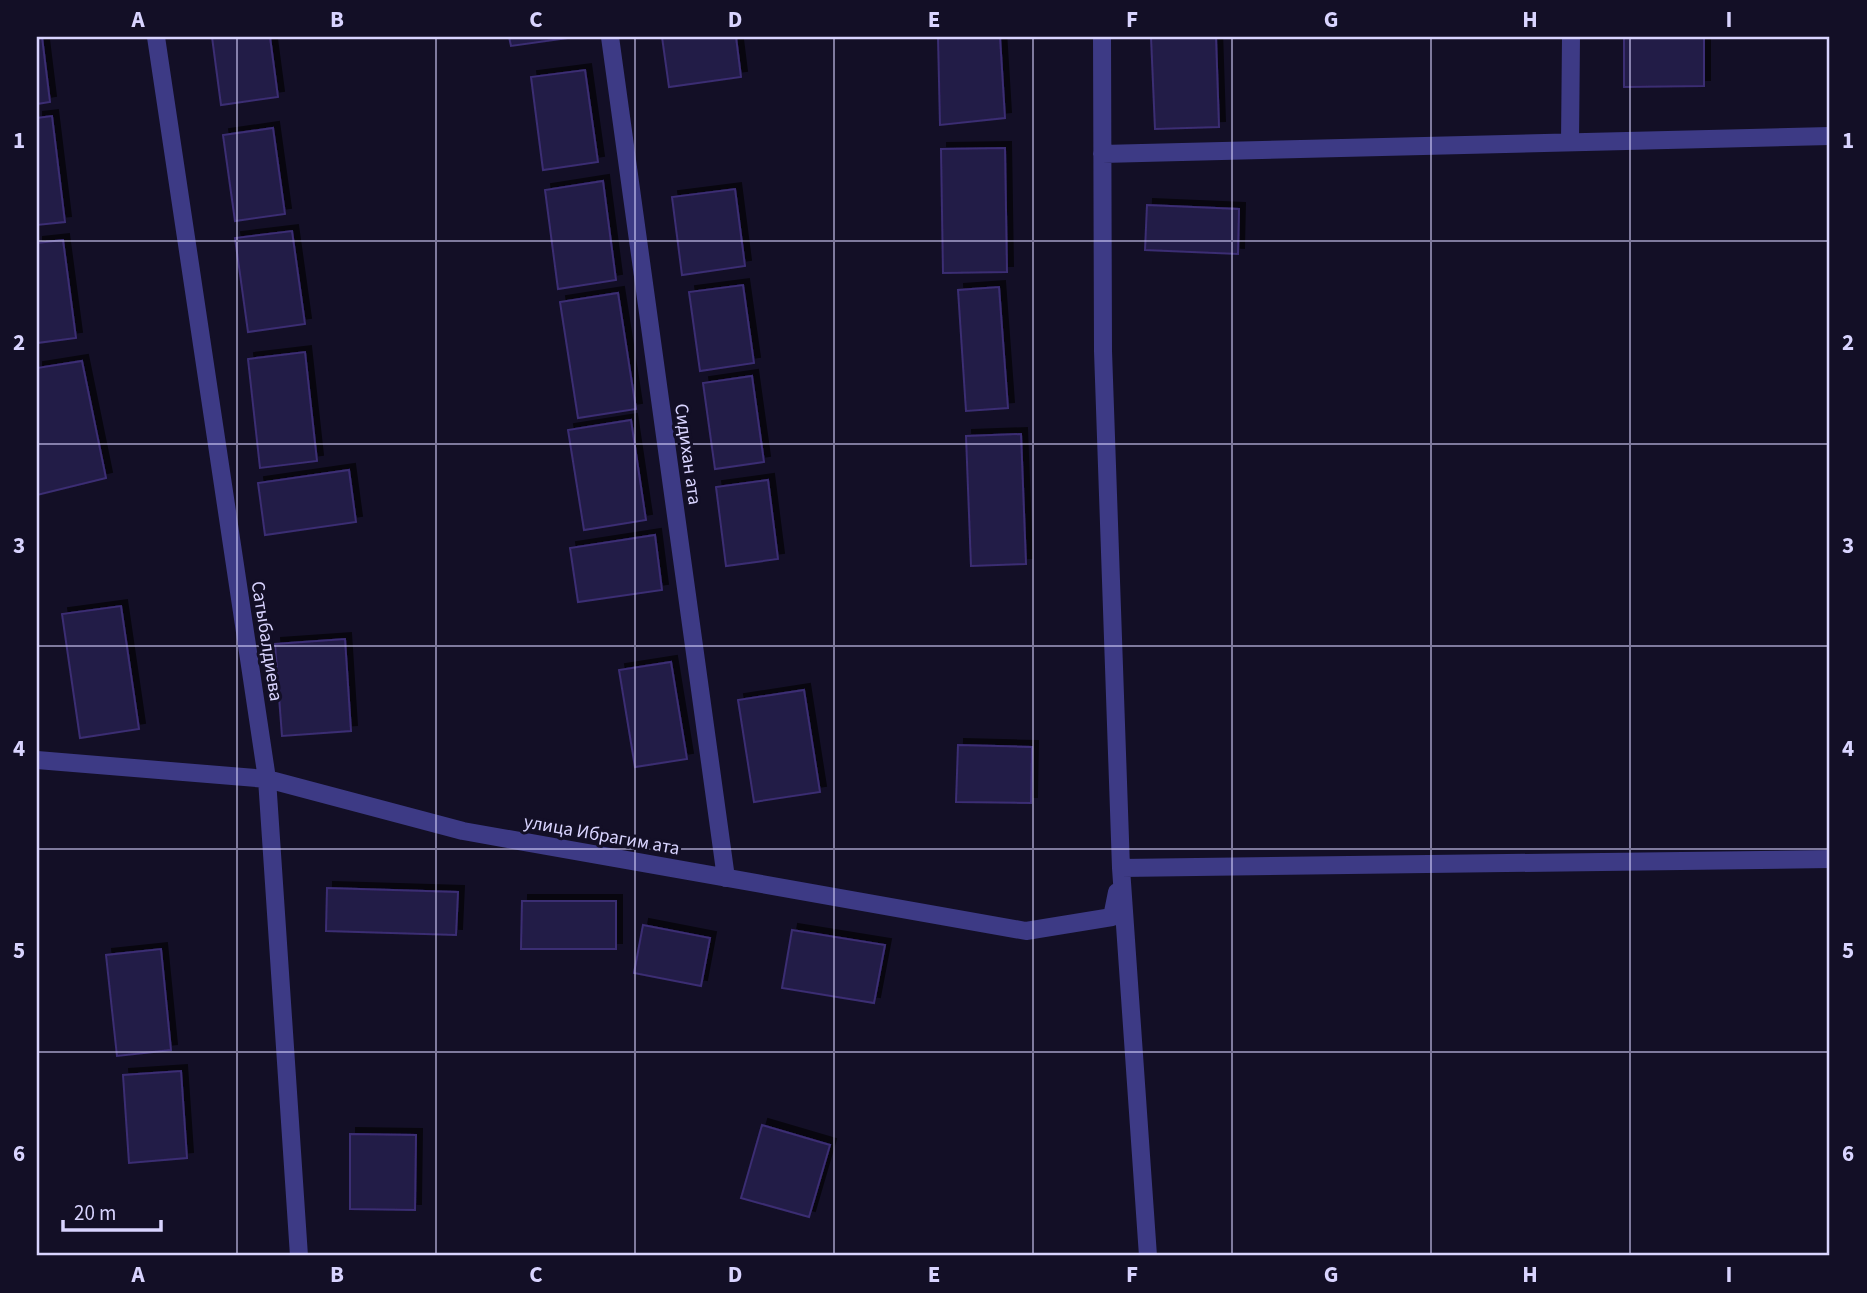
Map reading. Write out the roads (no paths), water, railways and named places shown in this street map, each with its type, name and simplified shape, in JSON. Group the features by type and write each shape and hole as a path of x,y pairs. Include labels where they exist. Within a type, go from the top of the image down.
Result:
{"street":[{"name":"Сатыбалдиева","path":"156,37 267,779 299,1256"},
{"name":"Сидихан ата","path":"610,37 726,878"},
{"path":"1102,37 1103,365 1121,868 1148,1256"},
{"path":"1570,142 1571,37"},
{"path":"1102,154 1830,136"},
{"name":"улица Ибрагим ата","path":"37,760 267,779 463,831 1026,931 1112,916 1121,868"},
{"path":"1121,868 1830,859"}]}
